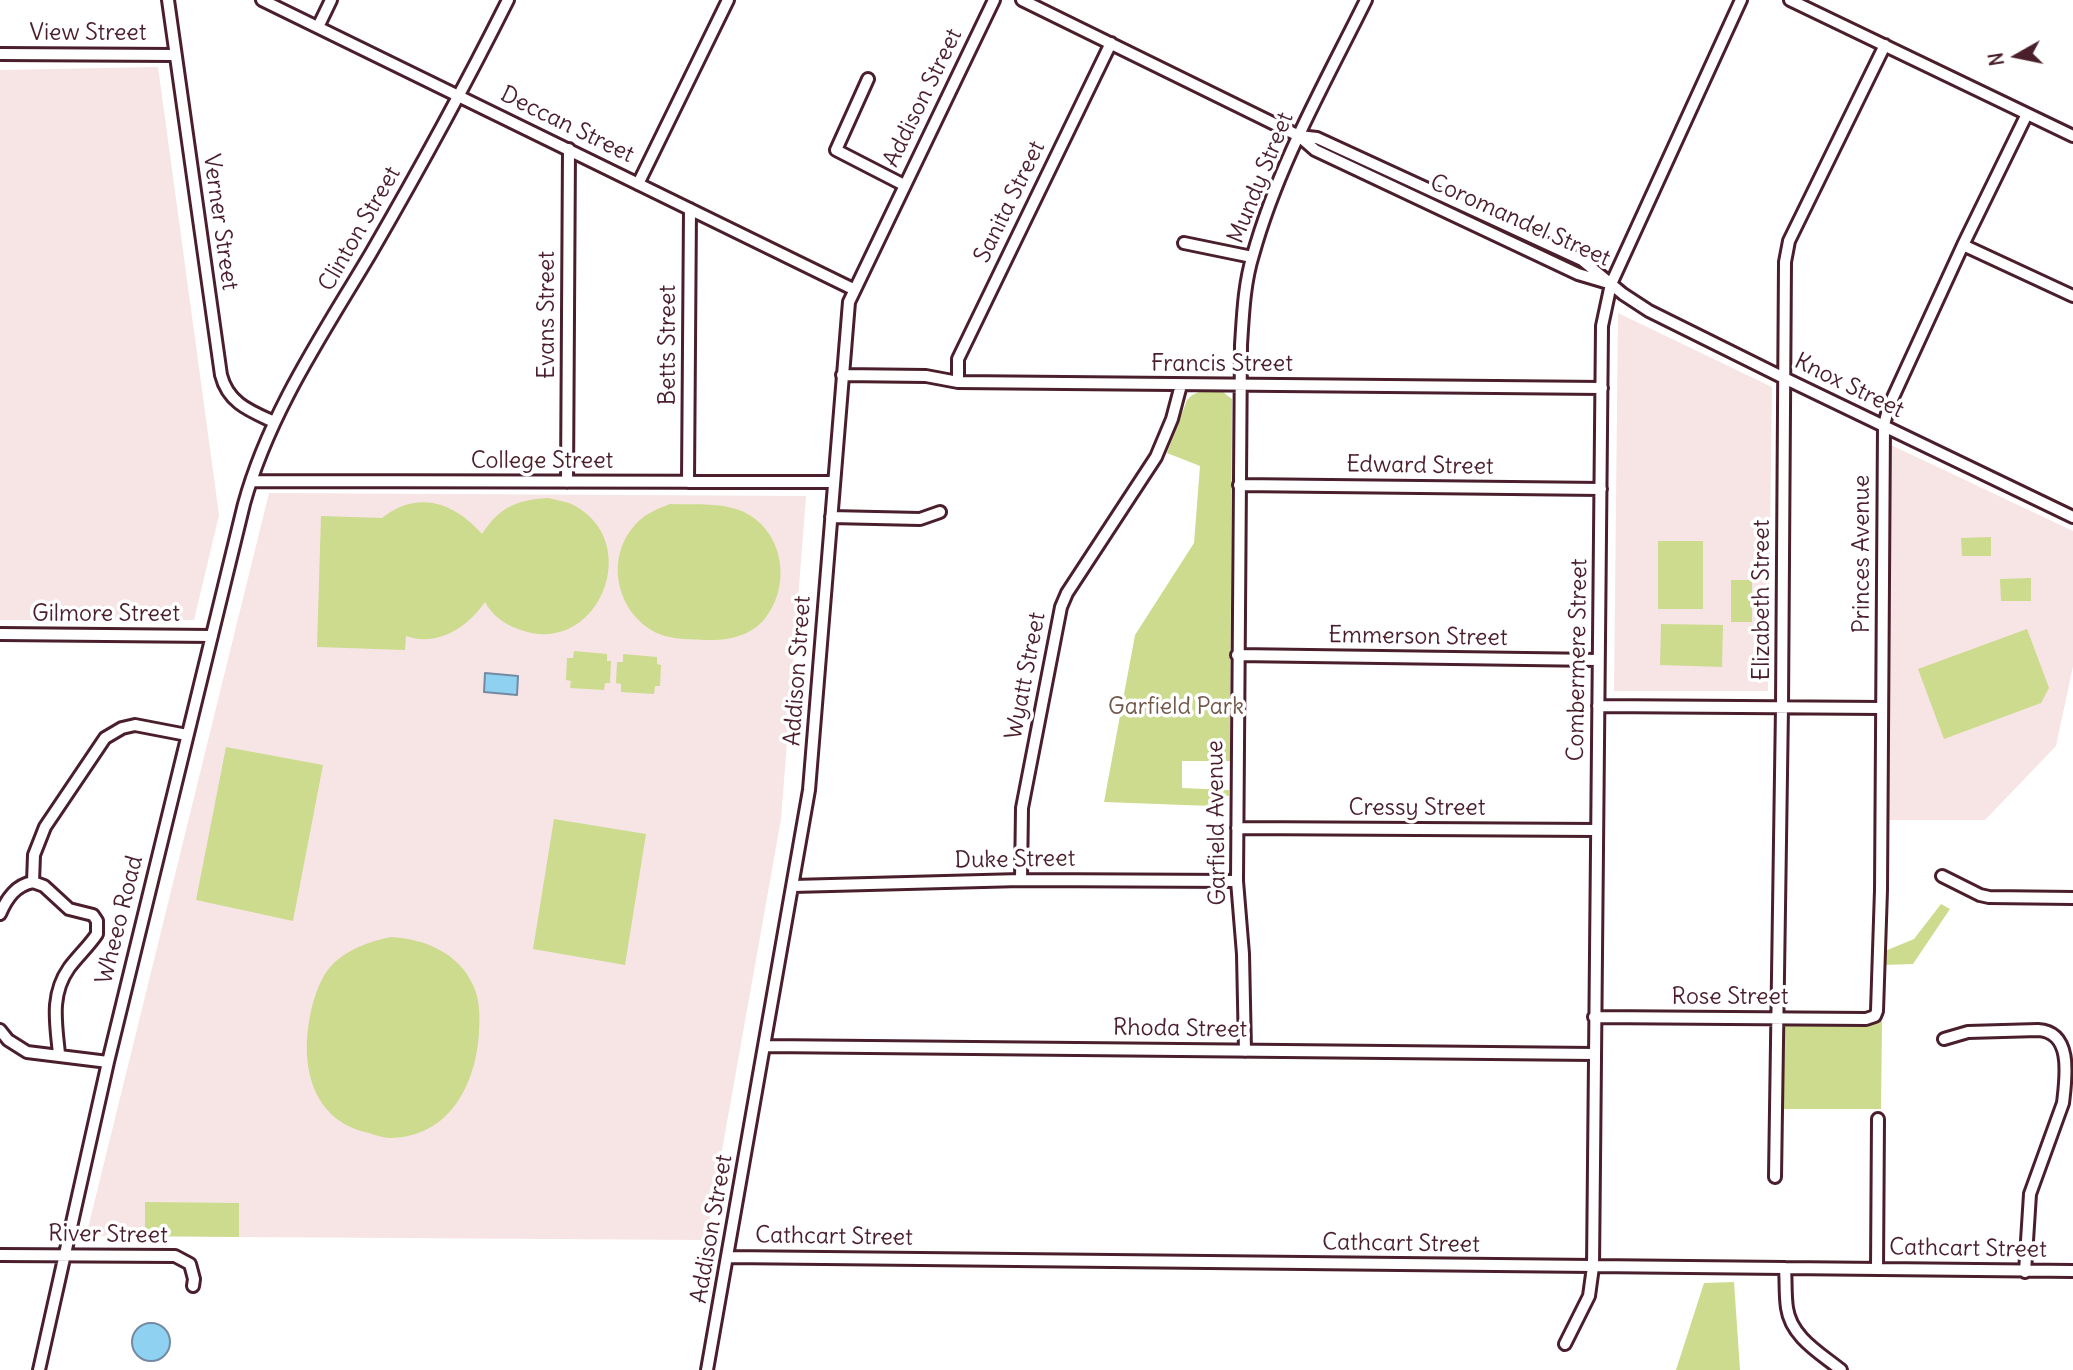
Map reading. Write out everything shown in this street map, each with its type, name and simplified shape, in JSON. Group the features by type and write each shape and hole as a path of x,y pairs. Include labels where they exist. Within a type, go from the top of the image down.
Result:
{"street":[{"name":"Verner Street","path":"168,0 220,375 227,392 238,404 274,422"},
{"name":"Deccan Street","path":"262,0 853,289"},
{"path":"318,27 331,0"},
{"name":"Clinton Street","path":"251,481 274,422 295,380 413,180 508,0"},
{"path":"638,184 728,0"},
{"name":"Addison Street","path":"707,1370 809,790 848,307 853,289 994,0"},
{"name":"Coromandel Street","path":"1022,0 1299,136 1315,150 1377,180 1578,274 1611,284"},
{"name":"Mundy Street","path":"1240,384 1244,304 1252,257 1270,201 1366,0"},
{"name":"Combermere Street","path":"1565,1344 1589,1296 1593,1267 1602,326 1611,284 1741,0"},
{"path":"1790,0 2073,136"},
{"name":"Sanita Street","path":"958,382 957,359 1111,43"},
{"name":"Elizabeth Street","path":"1775,1177 1785,262 1789,241 1885,45"},
{"name":"View Street","path":"0,54 175,55"},
{"path":"868,79 836,150 904,185"},
{"name":"Princes Avenue","path":"1867,1019 1875,1016 1877,1011 1884,425 1889,406 1963,245 2027,114"},
{"name":"Coromandel Street","path":"1299,136 1317,138 1582,260 1611,284"},
{"name":"Evans Street","path":"567,482 569,149"},
{"path":"1377,180 1382,168"},
{"path":"1444,211 1449,198"},
{"name":"Betts Street","path":"688,482 690,209"},
{"path":"1512,243 1518,230"},
{"path":"1184,243 1252,257"},
{"path":"1963,245 2073,296"},
{"name":"Knox Street","path":"1611,284 1649,311 1784,379 2073,517"},
{"name":"Francis Street","path":"842,375 926,376 958,382 1602,388"},
{"name":"Garfield Avenue","path":"1240,384 1237,881 1245,1051"},
{"name":"Wyatt Street","path":"1020,880 1022,808 1060,607 1156,457 1175,411 1181,385"},
{"name":"College Street","path":"251,481 834,482"},
{"name":"Wheeo Road","path":"39,1370 108,1062 251,481"},
{"name":"Edward Street","path":"1239,485 1601,489"},
{"path":"831,517 920,519 940,512"},
{"name":"Gilmore Street","path":"0,634 212,636"},
{"name":"Emmerson Street","path":"1237,655 1598,660"},
{"path":"1598,706 1882,708"},
{"path":"33,882 34,855 45,827 104,738 122,728 135,725 187,735"},
{"name":"Cressy Street","path":"1237,828 1597,830"},
{"path":"1942,876 1989,897 2073,898"},
{"name":"Duke Street","path":"793,886 1020,880 1237,881"},
{"path":"0,914 16,889 33,882 44,886 69,909 93,915 99,928 58,989 55,1011 59,1054"},
{"name":"Rose Street","path":"1594,1017 1867,1019"},
{"path":"0,1030 8,1040 27,1052 108,1062"},
{"path":"1944,1039 1968,1032 2049,1030 2063,1045 2063,1103 2030,1194 2025,1272"},
{"name":"Rhoda Street","path":"766,1046 1594,1055"},
{"path":"1877,1269 1878,1119"},
{"name":"River Street","path":"0,1255 175,1256 190,1264 193,1286"},
{"name":"Cathcart Street","path":"728,1257 2073,1272"},
{"path":"1785,1268 1790,1322 1829,1366 1841,1370"}],"shaded area":[{"path":"158,67 219,515 194,620 0,620 0,70"},
{"path":"1618,313 1772,387 1768,691 1614,691"},
{"path":"1891,445 2073,531 2073,666 2056,746 1985,820 1888,820"},
{"path":"269,493 806,496 781,819 706,1240 86,1236"}],"green space":[{"name":"Garfield Park","path":"1199,392 1223,392 1232,399 1230,761 1182,761 1182,788 1229,790 1229,796 1214,796 1211,806 1104,802 1135,635 1194,543 1200,466 1167,453 1187,400"},
{"path":"548,498 569,503 593,520 606,542 609,567 603,591 590,612 571,628 546,634 518,629 499,618 485,602 469,620 450,633 429,639 406,636 405,650 317,647 321,516 382,518 396,509 422,502 448,508 460,514 482,534 502,511 518,503"},
{"path":"670,504 731,507 754,518 774,542 781,572 779,588 766,617 754,629 722,640 676,638 661,635 648,628 628,607 618,580 620,552 625,538 642,518"},
{"path":"1991,537 1991,556 1962,556 1961,538"},
{"path":"1658,541 1703,541 1703,609 1658,609"},
{"path":"2031,578 2031,601 2001,601 2000,579"},
{"path":"1731,580 1752,580 1752,622 1731,622"},
{"path":"1661,624 1723,625 1722,667 1660,665"},
{"path":"2027,629 2049,688 2041,703 1944,739 1918,669"},
{"path":"574,651 607,654 607,661 611,661 610,683 605,683 604,690 570,688 571,681 566,680 567,658 573,658"},
{"path":"623,654 657,657 657,664 661,665 660,686 655,686 654,694 621,692 621,684 616,683 617,662 623,662"},
{"path":"226,747 323,765 293,921 196,900"},
{"path":"554,819 646,834 625,965 533,949"},
{"path":"1941,904 1950,909 1913,964 1883,965 1885,951 1914,939"},
{"path":"391,937 427,944 439,949 458,964 475,990 479,1032 472,1070 456,1104 444,1118 429,1128 411,1135 390,1138 350,1127 334,1117 323,1104 314,1089 309,1072 307,1035 318,987 333,964 356,948"},
{"path":"1880,1021 1881,1109 1781,1109 1782,1032 1785,1026 1791,1023 1871,1024"},
{"path":"145,1202 239,1203 239,1237 145,1236"},
{"path":"1734,1282 1740,1370 1676,1370 1704,1283"}],"water":[{"path":"485,673 518,676 517,695 484,692"},
{"path":"151,1323 164,1329 170,1342 164,1355 151,1361 138,1355 132,1342 138,1329"}]}
